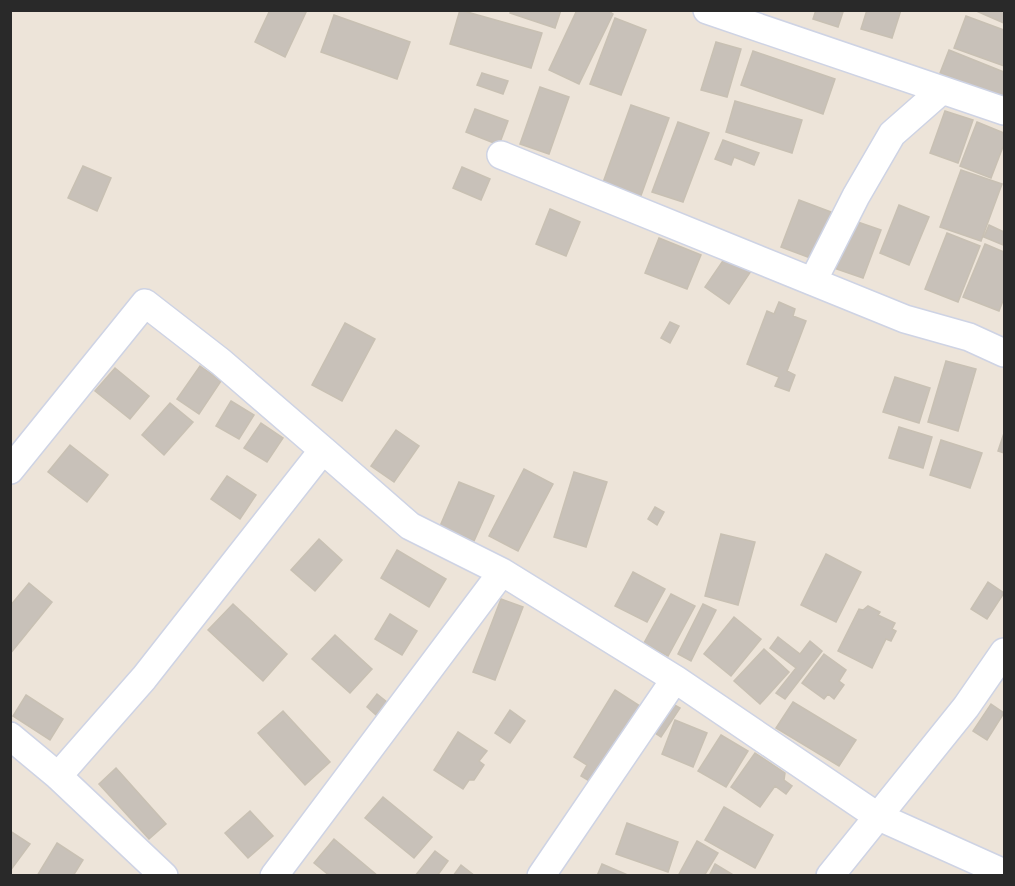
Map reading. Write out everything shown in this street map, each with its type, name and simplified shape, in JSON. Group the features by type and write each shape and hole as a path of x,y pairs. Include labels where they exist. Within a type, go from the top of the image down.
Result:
{"street":[{"path":"707,10 1005,111"},
{"path":"813,281 856,196 892,134 942,90"},
{"path":"501,155 906,319 969,337 1005,353"},
{"path":"10,470 145,303 221,363 410,526 502,572 675,678 877,816 1005,873"},
{"path":"58,776 144,678 323,450"},
{"path":"274,876 502,572"},
{"path":"830,876 966,707 1005,652"},
{"path":"542,876 675,678"},
{"path":"10,736 58,776 164,876"}],"building":[{"path":"270,10 307,10 285,57 255,42"},
{"path":"460,10 542,33 531,68 450,44"},
{"path":"511,10 561,10 555,28 510,13"},
{"path":"577,10 607,10 613,14 579,84 549,70"},
{"path":"816,10 843,12 838,27 813,19"},
{"path":"867,10 901,10 892,38 861,29"},
{"path":"974,10 1004,10 1004,23"},
{"path":"334,15 410,42 397,79 321,52"},
{"path":"966,16 1004,30 1004,66 954,48"},
{"path":"615,18 646,30 621,95 590,84"},
{"path":"716,42 741,49 727,97 701,90"},
{"path":"949,50 1004,72 1004,98 940,73"},
{"path":"753,51 835,79 823,114 741,85"},
{"path":"482,73 508,81 503,94 477,85"},
{"path":"540,87 569,97 549,154 520,144"},
{"path":"735,101 802,120 792,153 726,132"},
{"path":"631,105 669,118 639,201 601,188"},
{"path":"475,109 508,121 499,145 466,132"},
{"path":"945,111 973,120 958,163 930,153"},
{"path":"678,122 709,133 683,202 652,192"},
{"path":"977,122 1004,133 1004,144 991,178 960,166"},
{"path":"723,140 759,153 754,165 734,157 731,165 715,159"},
{"path":"83,166 111,178 97,211 68,198"},
{"path":"462,167 490,179 481,200 453,188"},
{"path":"961,170 1002,184 981,241 940,227"},
{"path":"799,200 831,212 813,259 781,247"},
{"path":"899,205 929,217 909,265 880,253"},
{"path":"550,209 580,222 566,256 536,244"},
{"path":"849,219 881,230 863,278 831,267"},
{"path":"989,225 1004,232 1003,245 984,237"},
{"path":"947,233 980,246 958,302 925,289"},
{"path":"659,238 701,255 687,289 645,273"},
{"path":"985,244 1004,252 1004,298 999,311 963,297"},
{"path":"729,252 753,268 729,304 705,287"},
{"path":"779,302 795,309 793,316 806,321 787,371 795,375 789,391 775,386 779,377 747,364 767,311 774,314"},
{"path":"670,322 679,326 670,343 661,338"},
{"path":"345,323 375,339 342,401 312,385"},
{"path":"946,361 976,369 958,431 928,422"},
{"path":"200,366 221,381 199,414 177,399"},
{"path":"115,368 149,396 130,419 95,391"},
{"path":"895,377 930,388 919,423 883,412"},
{"path":"231,401 254,415 239,439 216,426"},
{"path":"170,403 193,422 164,455 142,435"},
{"path":"261,423 283,438 267,462 244,448"},
{"path":"899,427 932,437 923,468 889,458"},
{"path":"396,430 419,446 394,482 371,466"},
{"path":"1004,433 1004,453 998,451"},
{"path":"941,440 982,453 970,488 930,475"},
{"path":"70,445 108,475 87,502 48,472"},
{"path":"524,469 553,484 518,551 489,536"},
{"path":"574,472 607,482 586,547 554,537"},
{"path":"227,476 256,495 240,519 211,499"},
{"path":"459,482 494,496 474,541 440,526"},
{"path":"655,507 664,512 657,525 648,519"},
{"path":"721,534 755,542 738,605 705,596"},
{"path":"319,539 342,560 315,591 291,570"},
{"path":"397,550 446,579 429,607 381,578"},
{"path":"826,554 861,572 836,622 801,605"},
{"path":"633,572 665,589 647,622 615,606"},
{"path":"988,582 1004,593 987,619 971,609"},
{"path":"29,583 52,602 10,654 10,606"},
{"path":"671,594 695,606 668,656 644,643"},
{"path":"501,599 523,607 495,680 473,672"},
{"path":"233,604 287,654 263,681 208,630"},
{"path":"703,604 716,610 691,661 678,654"},
{"path":"868,606 880,612 878,615 895,623 892,629 896,631 891,641 886,639 872,668 838,651 859,609 863,610"},
{"path":"390,614 417,631 402,655 375,639"},
{"path":"734,617 761,639 731,676 704,654"},
{"path":"335,635 372,669 350,693 312,659"},
{"path":"778,637 800,654 810,641 822,651 785,699 776,693 796,668 770,648"},
{"path":"764,649 789,672 760,704 734,681"},
{"path":"824,654 846,670 839,681 844,685 834,699 828,694 824,699 802,683"},
{"path":"615,690 643,708 596,785 581,776 587,765 574,757"},
{"path":"377,694 387,702 376,715 367,707"},
{"path":"26,695 63,719 50,740 13,716"},
{"path":"793,702 856,740 839,766 776,728"},
{"path":"671,703 680,708 661,737 652,731"},
{"path":"991,704 1004,713 987,740 973,731"},
{"path":"510,710 525,721 510,743 495,733"},
{"path":"283,711 330,762 305,785 258,733"},
{"path":"675,720 707,733 693,767 662,754"},
{"path":"458,732 487,751 479,761 484,765 474,780 469,780 463,789 434,770"},
{"path":"721,735 748,751 726,787 698,771"},
{"path":"755,753 785,773 784,780 792,786 786,794 775,786 760,807 731,787"},
{"path":"116,768 166,824 149,839 99,784"},
{"path":"383,797 432,837 414,858 365,818"},
{"path":"724,807 773,835 755,868 705,840"},
{"path":"250,811 273,836 248,858 225,833"},
{"path":"627,823 678,842 668,872 616,854"},
{"path":"10,831 30,844 10,871"},
{"path":"334,839 378,876 330,876 314,863"},
{"path":"697,841 718,853 704,876 678,876"},
{"path":"57,843 83,860 73,876 37,876"},
{"path":"435,851 448,861 437,876 415,876"},
{"path":"602,864 630,876 597,876"},
{"path":"715,864 735,876 709,876"},
{"path":"461,865 475,876 453,876"}]}
